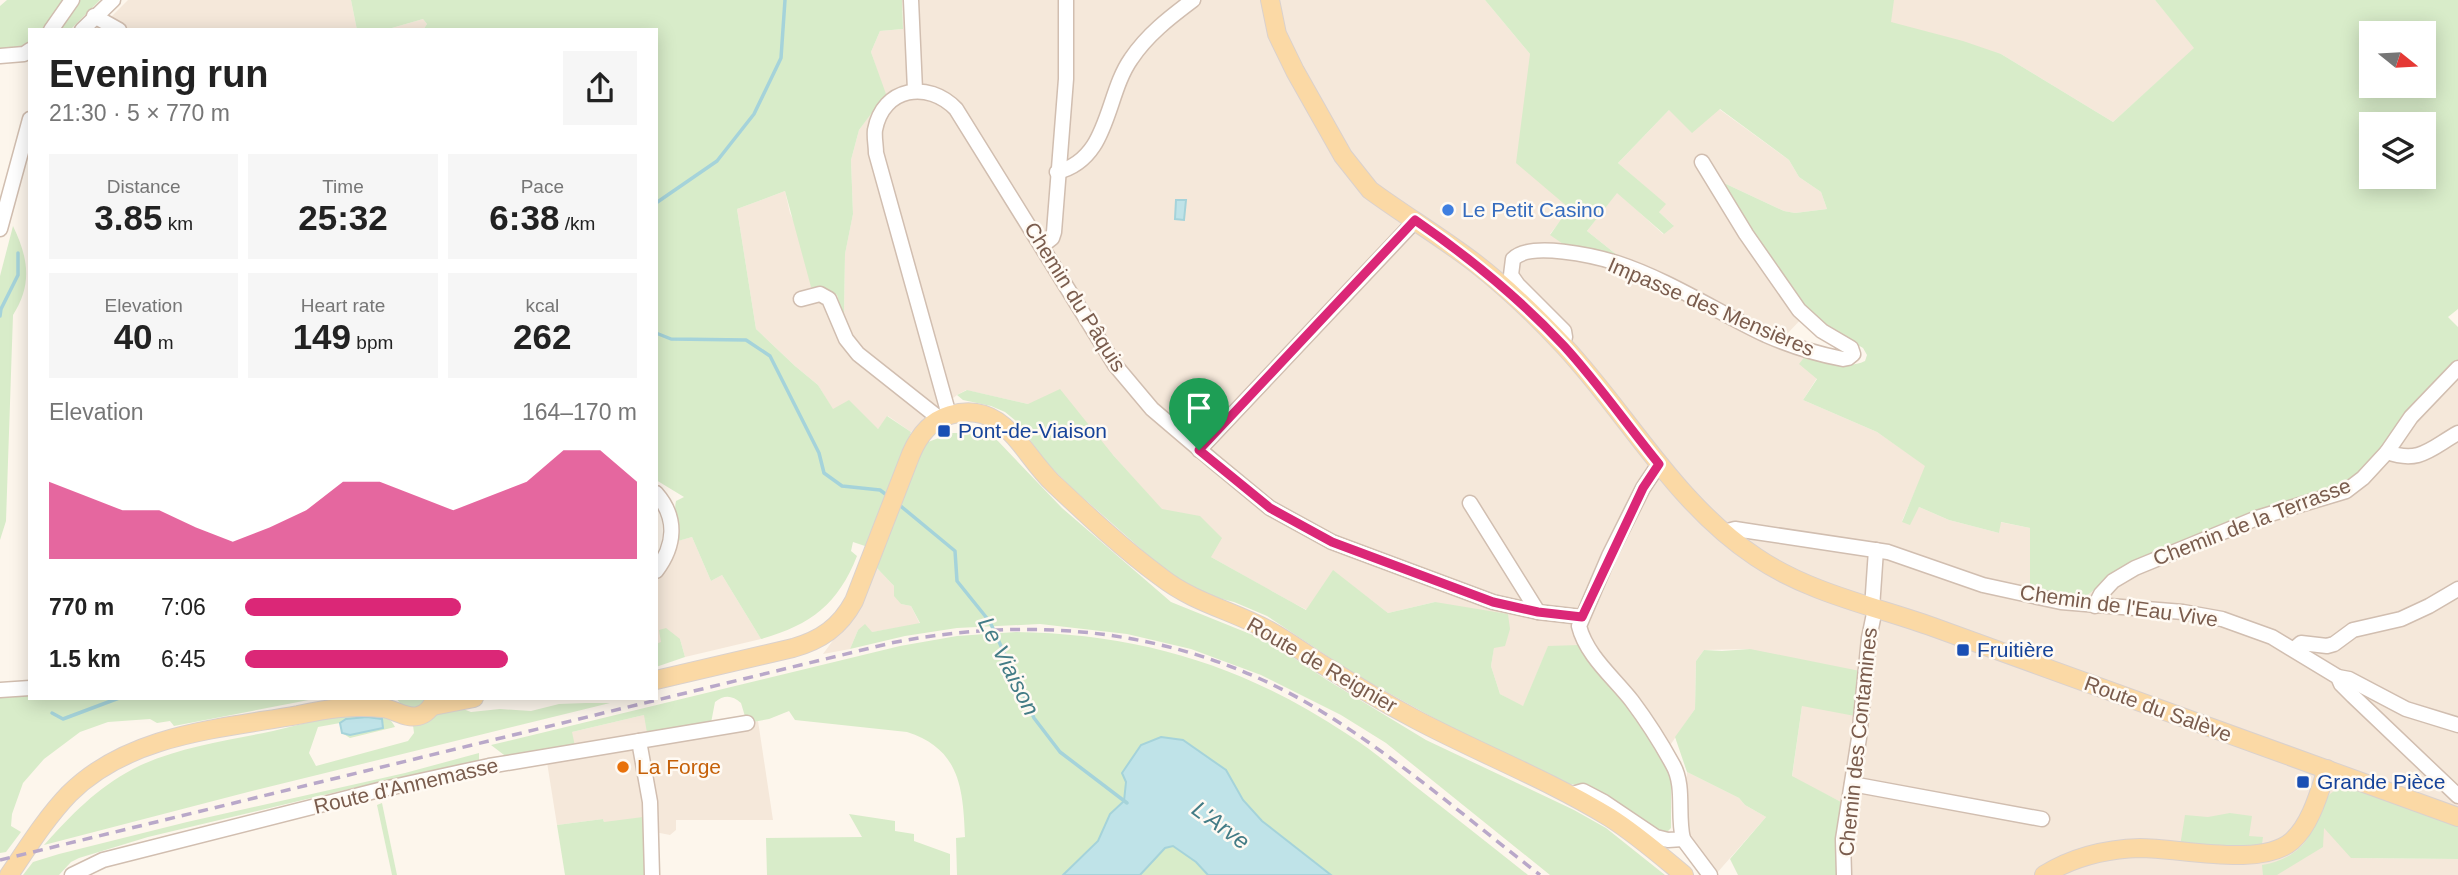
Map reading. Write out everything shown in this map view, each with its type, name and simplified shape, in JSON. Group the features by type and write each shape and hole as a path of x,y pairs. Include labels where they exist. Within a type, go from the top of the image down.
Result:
{"main road":[{"name":"Route du Salève","path":"1270,0 1274,25 1281,43 1343,156 1370,190 1482,268 1560,342 1682,492 1753,555 1782,573 1874,608 1898,624 1923,635 1954,644 1989,649 2458,817"},
{"name":"Route de Reignier","path":"938,421 974,412 1003,425 1045,475 1146,566 1177,589 1272,631 1413,718 1569,795 1639,838 1684,875"},
{"path":"658,680 793,648 818,639 833,629 847,614 911,454 938,421"},
{"path":"9,875 69,794 96,772 129,752 201,732 353,702 393,704 407,716 416,716 425,713 434,702 454,700"},
{"path":"2044,875 2061,865 2089,855 2122,849 2152,848 2240,855 2273,852 2292,841 2304,826 2327,769"}],"street":[{"path":"52,28 72,0"},
{"path":"84,28 113,0"},
{"path":"911,0 915,90 899,95 883,111 875,131 876,153 938,421"},
{"path":"1043,245 1052,238 1054,232 1066,79 1066,0"},
{"path":"1058,172 1071,168 1088,153 1112,109 1119,82 1139,47 1155,29 1193,0"},
{"path":"94,16 115,28"},
{"path":"0,56 28,51"},
{"name":"Chemin du Pâquis","path":"915,90 937,94 956,109 1043,245 1115,365 1152,409 1270,508 1332,542 1477,597 1538,612 1582,617"},
{"path":"0,229 28,126"},
{"name":"Impasse des Mensières","path":"1560,342 1565,337 1563,331 1511,275 1511,263 1517,255 1545,250 1616,263 1787,343 1843,359 1853,354 1851,348 1822,331 1799,310 1746,234 1702,162"},
{"path":"1199,450 1415,220"},
{"path":"801,299 820,294 829,299 846,339 858,354 938,421"},
{"name":"Chemin de la Terrasse","path":"2095,606 2101,594 2113,581 2135,568 2257,517 2346,491 2363,478 2387,452 2412,417 2458,368"},
{"path":"2387,452 2403,457 2418,456 2458,433"},
{"path":"1659,464 1643,488 1579,626 1589,648 1631,700 1675,767 1679,786 1679,825 1683,839 1710,875"},
{"path":"658,497 669,513 673,529 671,546 658,568"},
{"path":"1470,503 1538,612"},
{"name":"Chemin de l'Eau Vive","path":"1724,532 1735,529 1877,550 1992,587 2061,602 2183,612 2222,619 2257,630 2294,649 2338,677 2353,696 2458,796"},
{"name":"Chemin des Contamines","path":"1844,875 1843,839 1859,738 1874,608 1877,550"},
{"path":"2294,649 2301,643 2330,645 2353,630 2394,621 2452,592"},
{"path":"2338,677 2349,679 2406,709 2458,725"},
{"path":"0,690 28,688"},
{"name":"Route d'Annemasse","path":"72,875 103,860 379,790 507,762 747,723"},
{"path":"639,741 650,802 652,875"},
{"path":"1852,784 2042,819"},
{"path":"1569,795 1583,790 1656,837 1668,840 1683,839"}],"shaded area":[{"path":"128,0 351,0 357,28 100,28"},
{"path":"902,0 1485,0 1530,54 1570,209 1550,234 1617,255 1587,231 1617,192 1663,234 1673,225 1658,211 1665,204 1618,163 1669,110 1719,109 1789,160 1799,177 1821,192 1827,209 1795,213 1784,211 1726,184 1808,312 1784,337 1812,348 1817,378 1803,400 1877,432 1926,466 1902,521 1919,507 1949,520 1999,533 2000,522 2030,528 2030,588 2085,597 2128,564 2220,525 2341,485 2458,360 2458,827 2383,799 2351,858 2458,859 2458,875 1839,875 1843,803 1792,777 1802,706 1750,649 1704,650 1696,661 1695,709 1662,757 1548,647 1523,707 1500,694 1491,666 1494,647 1435,602 1388,613 1333,571 1307,610 1293,603 1211,557 1162,510 1113,455 1028,404 966,390 911,432 888,416 878,429 833,410 818,385 756,329 737,209 785,191 790,213 826,289 837,295 841,313 844,313 845,254 853,214 851,160 859,130 885,94 871,52 880,31 903,29"},
{"path":"1617,0 2155,0 2195,48 2113,122 2001,54"},
{"path":"423,19 427,24 424,28 392,28"},
{"path":"692,537 711,581 722,575 761,639 685,657 680,639 658,644 658,553 662,545"},
{"path":"875,566 894,586 901,604 911,606 920,624 872,632 858,630 850,649 823,654 856,609"},
{"path":"644,715 697,732 758,721 773,820 676,820 676,830 670,835 604,822 603,819 557,825 546,756 572,732"},
{"path":"1687,772 1739,798 1745,805 1766,817 1716,874 1691,838 1686,822"}],"green space":[{"path":"7,0 66,0 45,28 28,28 28,46 22,49 0,51 0,6"},
{"path":"75,0 100,0 72,28 57,28"},
{"path":"351,0 902,0 903,29 880,31 871,52 886,94 859,130 851,160 853,214 845,254 844,314 837,295 826,289 811,287 785,191 737,209 756,329 818,385 833,409 849,400 878,429 887,416 911,432 868,547 853,542 851,551 857,556 849,573 821,610 794,627 761,639 722,575 711,581 692,537 678,541 675,506 676,501 684,497 658,481 658,28 424,28 427,24 423,19 392,28 357,28"},
{"path":"1485,0 1894,0 1891,22 2001,54 2113,122 2194,48 2155,0 2458,0 2458,309 2448,317 2458,327 2458,360 2408,413 2383,449 2362,470 2341,485 2220,525 2128,564 2085,597 2030,589 2030,528 2001,522 1999,533 1949,520 1919,507 1910,525 1902,522 1925,466 1877,432 1803,400 1817,379 1799,364 1806,355 1851,365 1865,361 1867,355 1863,348 1817,320 1796,297 1723,188 1726,184 1784,211 1795,213 1827,209 1821,192 1799,177 1789,160 1720,109 1692,133 1669,110 1618,163 1666,204 1659,212 1674,226 1664,234 1617,193 1587,231 1617,255 1614,259 1566,246 1550,235 1569,208 1516,163 1530,54"},
{"path":"13,226 25,260 26,281 13,315 6,521 0,540 0,276"},
{"path":"1060,389 1113,455 1162,509 1200,516 1222,538 1211,557 1306,610 1333,570 1388,613 1435,602 1508,614 1510,629 1505,646 1494,648 1491,666 1500,694 1523,706 1548,646 1579,645 1645,728 1671,775 1671,828 1668,831 1660,831 1583,785 1564,784 1461,733 1356,675 1267,616 1234,602 1206,595 1183,583 1072,488 1047,463 1016,421 1005,412 963,400 957,395 967,390 1028,404"},
{"path":"952,433 969,433 996,439 1062,508 1171,602 1270,642 1426,740 1574,810 1606,828 1665,875 1550,875 1386,743 1341,715 1261,675 1191,649 1127,634 1040,624 957,628 905,636 850,649 858,630 865,624 872,632 920,623 911,606 901,604 894,596 894,586 875,566 919,453 928,442"},
{"path":"666,628 680,639 685,657 658,666 658,643 661,642 659,630"},
{"path":"1016,632 1062,634 1148,647 1189,658 1269,689 1365,746 1528,875 1331,875 1262,821 1243,800 1226,770 1183,740 1172,738 1126,782 1124,801 1110,814 1098,841 1063,875 957,875 956,838 965,837 963,802 955,772 938,749 925,739 907,732 795,720 789,711 769,719 747,723 741,703 728,697 715,702 711,723 648,739 644,715 572,732 576,751 508,758 491,745 900,646 957,636"},
{"path":"1750,649 1860,671 1855,716 1802,706 1792,776 1843,803 1839,875 1738,875 1730,859 1766,817 1745,805 1739,798 1687,772 1675,737 1695,709 1696,661 1704,650"},
{"path":"28,693 28,700 309,700 174,726 170,721 157,723 150,719 108,722 80,732 44,759 23,783 12,814 11,826 21,832 6,852 0,853 0,695"},
{"path":"398,700 427,700 418,709 403,707"},
{"path":"610,703 44,845 96,793 149,761 184,750 348,715 380,715 389,719 395,727 350,738 342,733 340,723 318,727 309,753 316,766 408,741 414,733 413,725 439,712 458,707 471,712 500,709 531,711 559,704"},
{"path":"479,753 479,762 353,788 148,837 79,858 71,862 59,875 23,875 33,862 59,854 405,773"},
{"path":"2354,787 2458,827 2458,859 2351,858 2324,828 2323,847 2277,875 2263,875 2262,865 2289,856 2305,842 2328,796 2334,791"},
{"path":"382,803 397,875 392,875 377,805"},
{"path":"2230,813 2252,816 2249,836 2263,837 2261,851 2180,846 2185,815 2208,817"},
{"path":"849,814 895,821 895,831 914,834 914,841 950,854 950,875 767,875 766,838 862,837"},
{"path":"651,816 652,875 565,875 557,825"},
{"path":"1173,846 1196,862 1208,875 1140,875 1165,848"}],"water":[{"path":"1176,200 1186,200 1184,220 1175,219"},
{"path":"346,719 382,719 383,728 350,735 342,733 340,723"},
{"name":"L'Arve","path":"1161,737 1183,740 1226,770 1243,800 1262,821 1331,875 1208,875 1196,862 1173,846 1165,848 1140,875 1063,875 1098,841 1110,814 1124,801 1126,782 1122,773 1141,745"}],"waterway":[{"name":"Le Viaison","path":"658,202 717,161 754,114 781,58 785,0"},
{"path":"0,316 18,275 18,253"},
{"name":"Le Viaison","path":"658,334 671,339 746,340 770,356 819,453 824,473 842,486 880,490 888,496"},
{"name":"Le Viaison","path":"897,503 955,551 957,581 990,622 1034,718 1060,752 1127,803"},
{"path":"52,713 63,719 114,700"}],"railway":[{"path":"658,700 891,643 948,634 1060,630 1115,636 1169,647 1222,663 1274,685 1324,713 1380,750 1540,875"},
{"path":"0,860 657,700"}],"place":[{"name":"Le Petit Casino","path":"1448,210"},
{"name":"Pont-de-Viaison","path":"944,431"},
{"name":"Fruitière","path":"1963,650"},
{"name":"La Forge","path":"623,767"},
{"name":"Grande Pièce","path":"2303,782"}],"route":[{"path":"1415,220 1482,268 1553,335 1659,464 1643,488 1582,617 1538,612 1493,602 1332,542 1270,508 1199,450 1415,220"}]}
